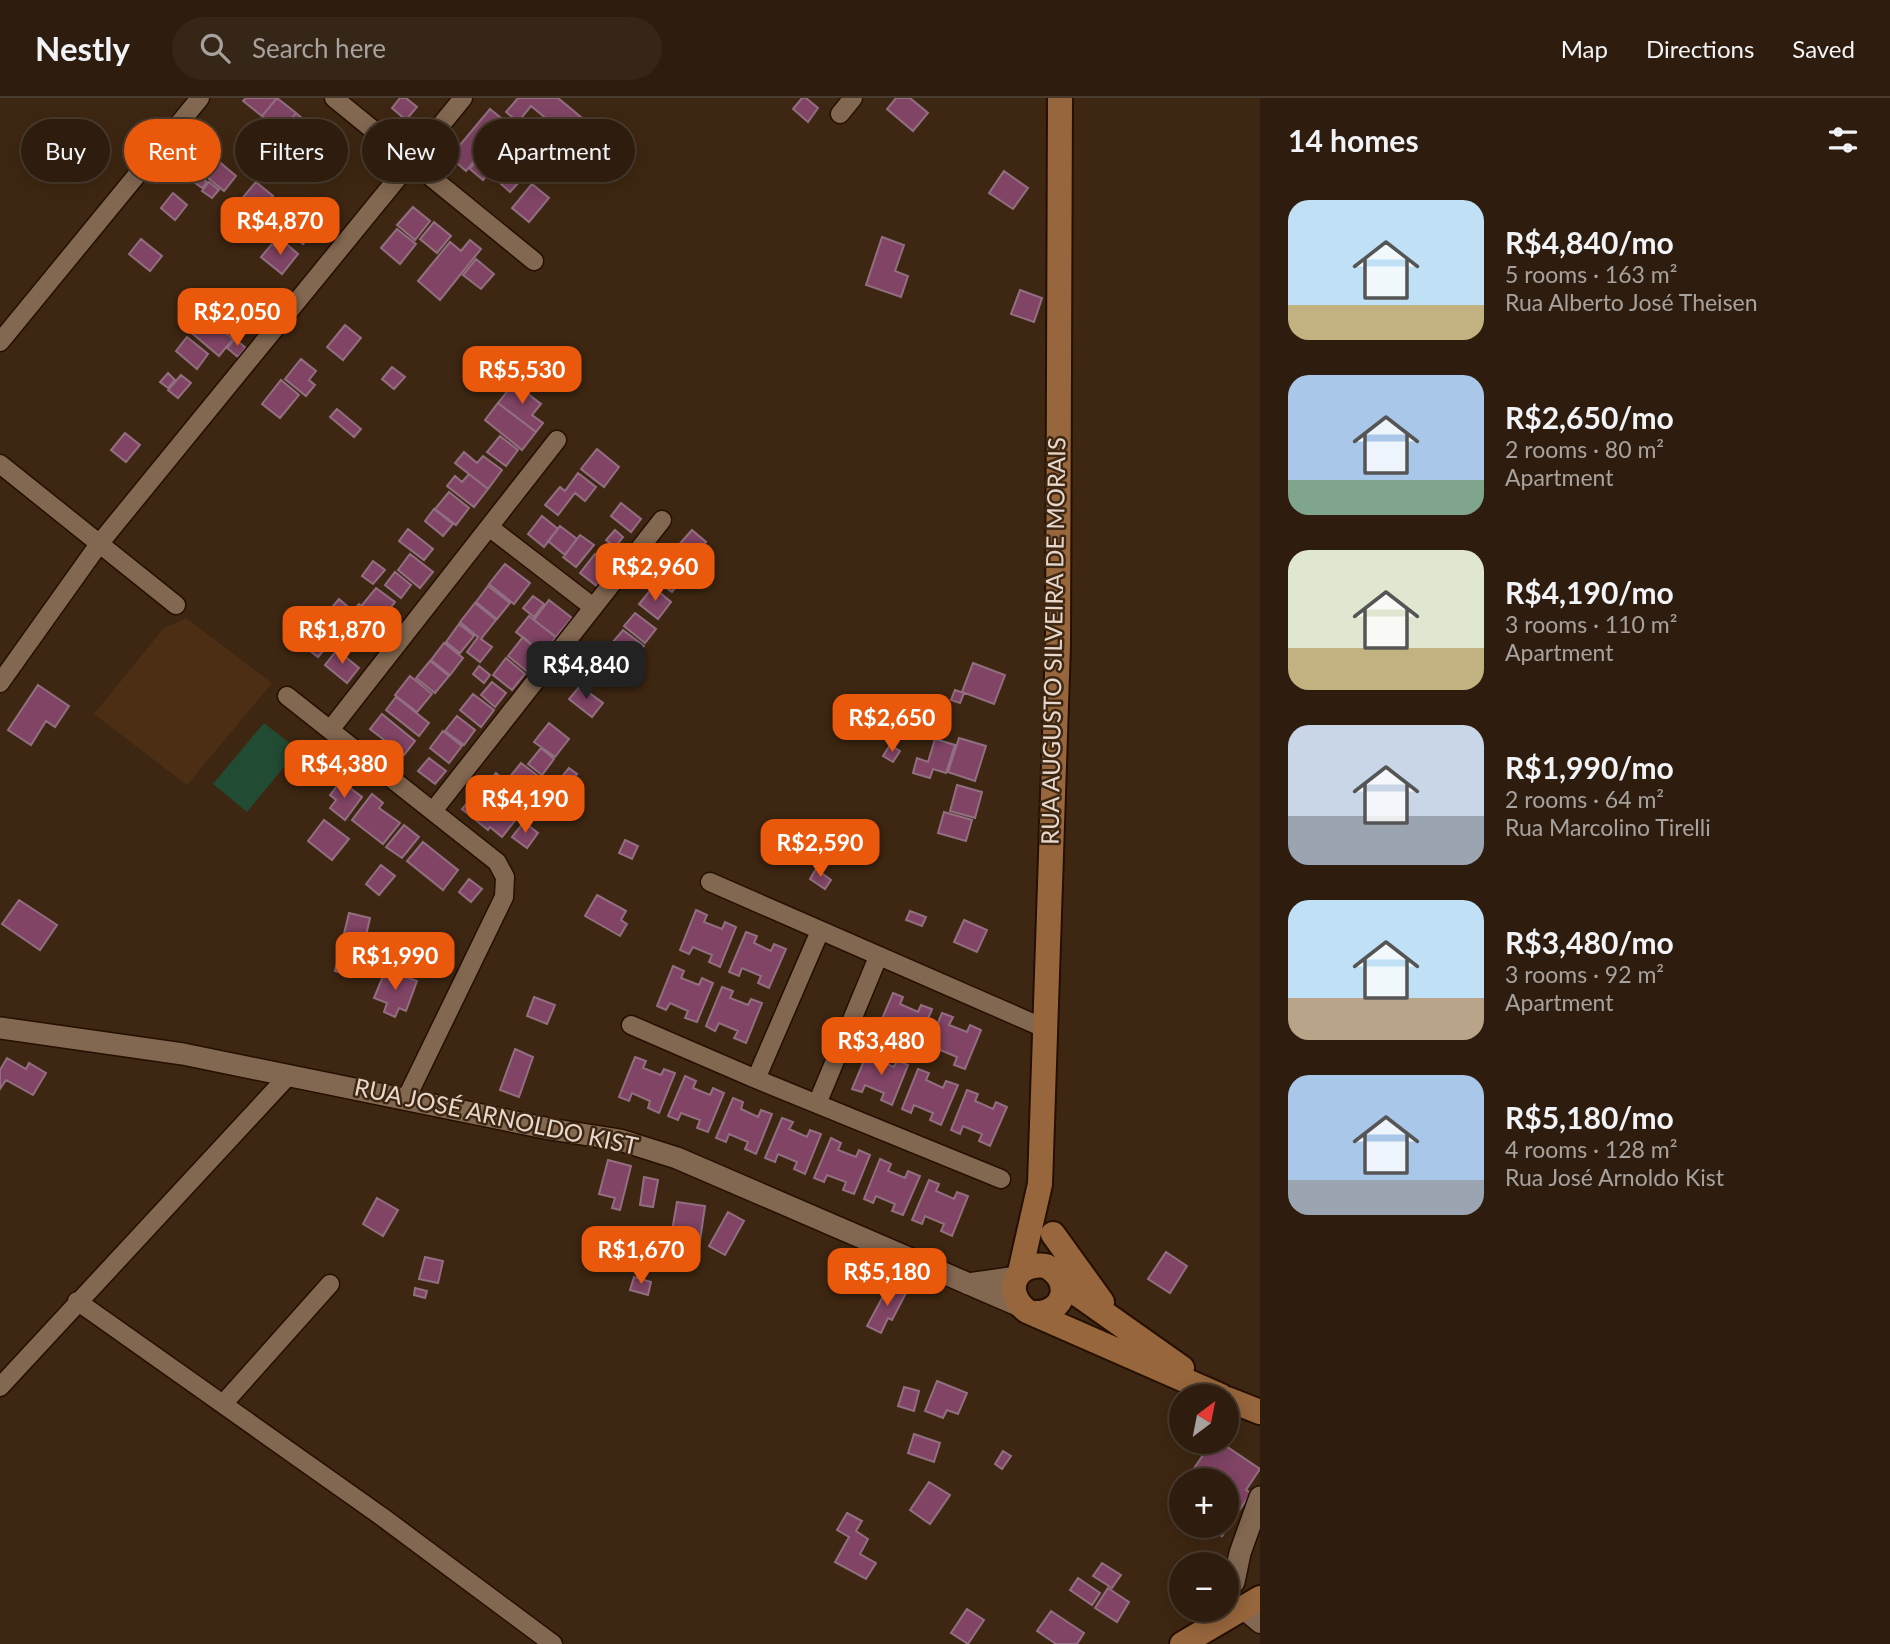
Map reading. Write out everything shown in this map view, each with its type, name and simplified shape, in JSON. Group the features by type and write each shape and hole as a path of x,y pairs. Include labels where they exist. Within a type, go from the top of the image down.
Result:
{"main road":[{"name":"RUA AUGUSTO SILVEIRA DE MORAIS","path":"1018,1274 1040,1184 1058,645 1060,98"},
{"name":"RUA AUGUSTO SILVEIRA DE MORAIS","path":"1040,1184 1061,1280"},
{"name":"RUA AUGUSTO SILVEIRA DE MORAIS","path":"1053,1234 1121,1324"},
{"name":"RUA JOSÉ ARNOLDO KIST","path":"1018,1274 1038,1264 1054,1270 1061,1280 1205,1384"},
{"path":"1018,1274 1014,1291 1027,1310 1042,1314 1061,1300 1061,1280"},
{"name":"RUA JOSÉ ARNOLDO KIST","path":"1027,1310 1194,1384"},
{"name":"RUA JOSÉ ARNOLDO KIST","path":"1239,1403 1260,1412"},
{"path":"1182,1644 1250,1603"}],"street":[{"path":"0,342 200,98"},
{"path":"334,98 362,121"},
{"path":"446,119 463,98"},
{"path":"840,114 853,98"},
{"path":"0,682 99,544 395,182"},
{"path":"436,182 534,261"},
{"path":"330,730 557,440"},
{"path":"0,464 176,605"},
{"path":"433,811 662,520"},
{"path":"489,527 593,607"},
{"path":"287,696 497,862 505,877 504,897 406,1098"},
{"path":"710,882 1044,1028"},
{"path":"756,1079 820,931"},
{"path":"817,1104 878,957"},
{"path":"631,1025 1002,1179"},
{"name":"RUA JOSÉ ARNOLDO KIST","path":"0,1028 183,1054 550,1129 620,1140 677,1158 1027,1310"},
{"path":"0,1387 289,1075"},
{"name":"RUA JOSÉ ARNOLDO KIST","path":"968,1284 1018,1274"},
{"path":"223,1404 330,1284"},
{"path":"77,1301 381,1516 553,1644"},
{"path":"1239,1557 1260,1497"},
{"path":"1250,1603 1260,1624"}],"shaded area":[{"path":"186,618 272,683 187,785 94,714 163,629"}],"green space":[{"path":"264,723 298,750 247,812 213,784"}],"building":[{"path":"246,98 277,98 262,116 243,101"},
{"path":"277,98 296,113 291,119 266,119 262,116"},
{"path":"400,98 406,98 417,107 407,119 392,108"},
{"path":"518,98 558,98 582,118 547,119 531,106 520,119 514,119 506,112"},
{"path":"802,98 806,98 818,108 808,122 793,109"},
{"path":"896,98 910,98 928,113 913,131 887,109"},
{"path":"490,109 502,119 482,119"},
{"path":"296,113 303,119 291,119"},
{"path":"473,129 473,162 466,171 459,165 459,146"},
{"path":"221,163 235,175 224,191 213,182 221,182"},
{"path":"1004,171 1028,188 1013,209 989,193"},
{"path":"194,182 207,182 202,188"},
{"path":"209,182 219,190 212,198 202,191"},
{"path":"256,182 273,196 256,216 239,202"},
{"path":"503,182 519,182 510,192 501,184"},
{"path":"532,184 549,198 529,222 512,208"},
{"path":"173,193 187,205 175,220 161,208"},
{"path":"413,207 430,221 415,240 397,225"},
{"path":"294,213 315,230 303,244 282,227"},
{"path":"434,222 451,236 437,253 420,239"},
{"path":"397,229 416,244 400,264 381,248"},
{"path":"882,237 904,245 895,271 908,276 901,297 866,285"},
{"path":"141,239 162,256 150,271 129,254"},
{"path":"470,240 481,249 440,300 418,281 450,242 461,251"},
{"path":"283,241 298,254 282,274 261,257 272,244 277,248"},
{"path":"476,259 494,274 481,289 463,275"},
{"path":"1020,290 1042,298 1034,322 1011,314"},
{"path":"206,317 233,339 219,356 193,334"},
{"path":"345,325 361,338 343,360 327,347"},
{"path":"187,337 208,354 197,369 176,351"},
{"path":"235,339 246,348 238,357 227,348"},
{"path":"301,359 316,371 309,380 315,385 306,396 285,379"},
{"path":"392,367 405,377 394,389 382,379"},
{"path":"168,373 175,380 168,388 160,382"},
{"path":"181,375 191,383 178,398 168,390"},
{"path":"281,380 299,395 280,418 262,404"},
{"path":"514,383 541,404 532,415 543,423 536,432 498,403"},
{"path":"498,403 536,432 522,450 485,420"},
{"path":"337,409 361,429 354,437 330,417"},
{"path":"125,433 140,445 126,462 111,450"},
{"path":"500,436 518,450 506,466 487,452"},
{"path":"597,449 619,467 604,487 581,469"},
{"path":"464,452 477,463 483,456 502,470 488,489 455,463"},
{"path":"578,473 596,487 585,501 575,493 558,515 545,505 560,487 565,491"},
{"path":"469,474 488,489 474,507 447,486 455,476 462,482"},
{"path":"449,492 469,508 456,525 435,509"},
{"path":"621,503 641,519 631,532 611,516"},
{"path":"434,509 453,524 443,536 425,521"},
{"path":"542,516 558,529 544,547 528,534"},
{"path":"560,526 577,539 565,555 548,541"},
{"path":"408,529 433,549 424,560 399,541"},
{"path":"615,530 623,537 615,547 606,540"},
{"path":"692,530 706,542 692,560 702,568 693,580 666,559"},
{"path":"580,535 594,545 576,567 563,557"},
{"path":"410,554 433,572 420,588 398,570"},
{"path":"595,554 613,568 598,587 580,573"},
{"path":"373,561 385,570 373,584 362,576"},
{"path":"669,563 685,576 672,592 655,580"},
{"path":"505,564 530,583 514,604 489,584"},
{"path":"395,572 411,585 401,598 385,585"},
{"path":"488,586 510,603 497,619 476,602"},
{"path":"653,587 671,602 658,619 639,604"},
{"path":"376,588 395,602 381,620 362,605"},
{"path":"533,596 544,604 534,617 523,608"},
{"path":"339,599 353,611 359,604 380,620 369,634 333,606"},
{"path":"549,600 572,618 556,637 534,620"},
{"path":"475,603 496,620 481,639 492,647 480,662 467,652 478,637 460,622"},
{"path":"329,612 355,632 340,651 314,631"},
{"path":"635,613 656,629 645,643 624,626"},
{"path":"529,616 556,637 543,654 516,632"},
{"path":"459,624 474,636 460,653 446,642"},
{"path":"623,630 644,646 632,661 611,644"},
{"path":"315,635 328,645 318,657 305,647"},
{"path":"523,637 543,654 529,673 508,656"},
{"path":"444,643 463,658 450,675 431,660"},
{"path":"610,647 626,659 611,678 595,666"},
{"path":"337,650 359,668 347,683 325,665"},
{"path":"506,658 525,674 512,690 493,675"},
{"path":"430,661 449,676 435,693 416,678"},
{"path":"973,663 1005,675 994,704 962,692"},
{"path":"479,666 490,675 484,683 473,674"},
{"path":"410,676 432,694 417,712 395,695"},
{"path":"492,682 506,693 495,707 481,695"},
{"path":"38,685 69,706 55,727 46,721 31,745 8,730"},
{"path":"580,686 603,703 592,717 569,699"},
{"path":"955,690 964,693 960,703 951,700"},
{"path":"473,694 494,710 481,727 460,710"},
{"path":"396,697 429,723 419,736 386,710"},
{"path":"382,714 415,741 404,755 370,729"},
{"path":"457,716 475,730 464,745 445,731"},
{"path":"549,723 569,739 555,757 534,742"},
{"path":"443,731 462,746 449,763 430,748"},
{"path":"959,738 986,746 975,781 948,772"},
{"path":"935,739 955,745 946,773 933,769 930,778 913,773 917,758 928,762"},
{"path":"890,745 900,751 893,762 883,756"},
{"path":"541,748 554,759 542,775 528,764"},
{"path":"429,758 446,771 435,784 418,771"},
{"path":"521,763 542,779 529,796 508,779"},
{"path":"569,768 577,774 565,790 557,783"},
{"path":"496,773 530,801 517,818 482,790"},
{"path":"341,781 362,797 345,820 330,808 336,800 330,795"},
{"path":"957,785 982,792 975,818 950,811"},
{"path":"538,791 545,797 538,806 531,800"},
{"path":"486,793 517,818 502,837 490,827 488,830 462,809 468,802 474,807"},
{"path":"372,794 383,803 379,808 400,823 383,844 352,820"},
{"path":"944,812 972,820 966,841 938,833"},
{"path":"324,820 349,839 332,860 308,841"},
{"path":"524,822 538,833 527,848 512,837"},
{"path":"404,825 419,837 402,858 386,847"},
{"path":"625,840 638,846 632,859 619,853"},
{"path":"423,842 458,870 443,890 407,861"},
{"path":"381,865 395,876 379,895 366,884"},
{"path":"816,869 831,880 825,889 810,879"},
{"path":"469,879 482,889 471,902 459,892"},
{"path":"597,895 626,911 621,920 627,924 620,936 585,916"},
{"path":"19,900 57,925 40,950 2,924"},
{"path":"696,910 707,915 704,922 722,929 725,922 736,927 720,967 709,962 712,955 693,947 689,954 680,950"},
{"path":"910,911 926,917 922,926 906,920"},
{"path":"349,913 370,918 357,976 335,971"},
{"path":"964,920 987,930 977,952 954,942"},
{"path":"746,932 757,936 754,943 771,951 774,944 786,949 769,988 758,983 761,976 742,968 739,976 729,972"},
{"path":"673,966 684,971 681,978 699,985 702,978 713,983 697,1022 685,1018 688,1011 670,1003 666,1010 657,1006"},
{"path":"386,969 417,981 406,1011 399,1008 395,1017 384,1012 387,1003 374,998"},
{"path":"722,987 733,991 730,998 748,1005 751,999 762,1003 746,1043 734,1038 738,1031 719,1023 715,1031 706,1026"},
{"path":"893,993 903,997 900,1004 918,1012 921,1005 932,1009 916,1049 905,1044 908,1037 889,1029 886,1037 876,1033"},
{"path":"534,997 555,1005 547,1024 527,1016"},
{"path":"942,1013 953,1017 949,1025 967,1032 970,1025 981,1030 965,1069 954,1065 957,1057 938,1049 935,1057 925,1053"},
{"path":"515,1049 533,1057 519,1097 500,1090"},
{"path":"869,1049 879,1053 876,1060 894,1067 897,1060 908,1065 892,1105 881,1100 884,1093 865,1085 862,1092 852,1089"},
{"path":"635,1057 646,1061 643,1068 661,1075 664,1069 675,1073 659,1113 648,1108 650,1101 632,1093 629,1101 619,1097"},
{"path":"7,1058 26,1069 29,1063 46,1073 33,1095 6,1080 0,1089 0,1070"},
{"path":"918,1069 929,1073 926,1080 943,1088 946,1081 958,1085 941,1125 930,1120 933,1113 914,1105 911,1113 902,1109"},
{"path":"685,1076 696,1081 693,1088 710,1095 713,1088 724,1093 708,1132 697,1128 700,1120 681,1113 678,1120 668,1116"},
{"path":"967,1090 978,1094 975,1101 993,1109 996,1102 1007,1107 990,1146 979,1141 982,1134 963,1126 960,1134 951,1130"},
{"path":"733,1098 743,1102 741,1109 758,1117 761,1110 772,1114 756,1154 745,1149 748,1142 729,1134 726,1142 716,1138"},
{"path":"782,1118 793,1122 789,1129 807,1137 810,1130 821,1134 805,1174 794,1169 797,1162 778,1154 775,1162 765,1158"},
{"path":"831,1138 841,1143 838,1150 856,1157 859,1150 870,1155 854,1194 843,1190 846,1182 827,1175 824,1182 814,1178"},
{"path":"880,1159 891,1164 888,1171 905,1178 908,1171 920,1176 903,1215 892,1211 895,1204 876,1196 873,1203 864,1199"},
{"path":"608,1160 631,1166 620,1210 612,1208 615,1198 599,1194"},
{"path":"644,1177 658,1180 653,1207 640,1205"},
{"path":"929,1180 939,1184 936,1191 954,1199 957,1192 968,1196 952,1236 941,1231 944,1224 925,1216 922,1224 912,1220"},
{"path":"377,1198 398,1210 383,1236 363,1224"},
{"path":"677,1202 705,1206 699,1248 676,1244 673,1260 663,1258 666,1242 670,1243"},
{"path":"728,1212 744,1221 725,1255 709,1246"},
{"path":"648,1239 660,1242 656,1260 645,1257"},
{"path":"1166,1252 1187,1266 1170,1293 1148,1279"},
{"path":"425,1257 443,1261 438,1283 419,1279"},
{"path":"634,1277 651,1282 648,1295 630,1290"},
{"path":"889,1285 906,1293 892,1320 888,1318 881,1333 867,1326"},
{"path":"415,1288 427,1291 425,1298 414,1295"},
{"path":"937,1381 967,1393 958,1414 947,1410 943,1418 925,1411"},
{"path":"904,1387 919,1391 914,1411 898,1406"},
{"path":"914,1434 940,1443 934,1462 908,1453"},
{"path":"1003,1451 1011,1456 1002,1469 995,1464"},
{"path":"1204,1454 1238,1454 1260,1469 1246,1490 1251,1493 1239,1511 1239,1468 1194,1468"},
{"path":"929,1482 950,1495 930,1524 910,1510"},
{"path":"847,1513 862,1521 856,1531 868,1539 860,1554 876,1563 866,1579 835,1562 849,1537 837,1530"},
{"path":"1102,1563 1121,1575 1112,1588 1093,1576"},
{"path":"1078,1578 1100,1593 1092,1605 1070,1590"},
{"path":"1108,1588 1129,1602 1117,1622 1095,1608"},
{"path":"967,1609 984,1620 968,1644 951,1633"},
{"path":"1051,1611 1084,1633 1077,1644 1056,1644 1037,1631"}]}
